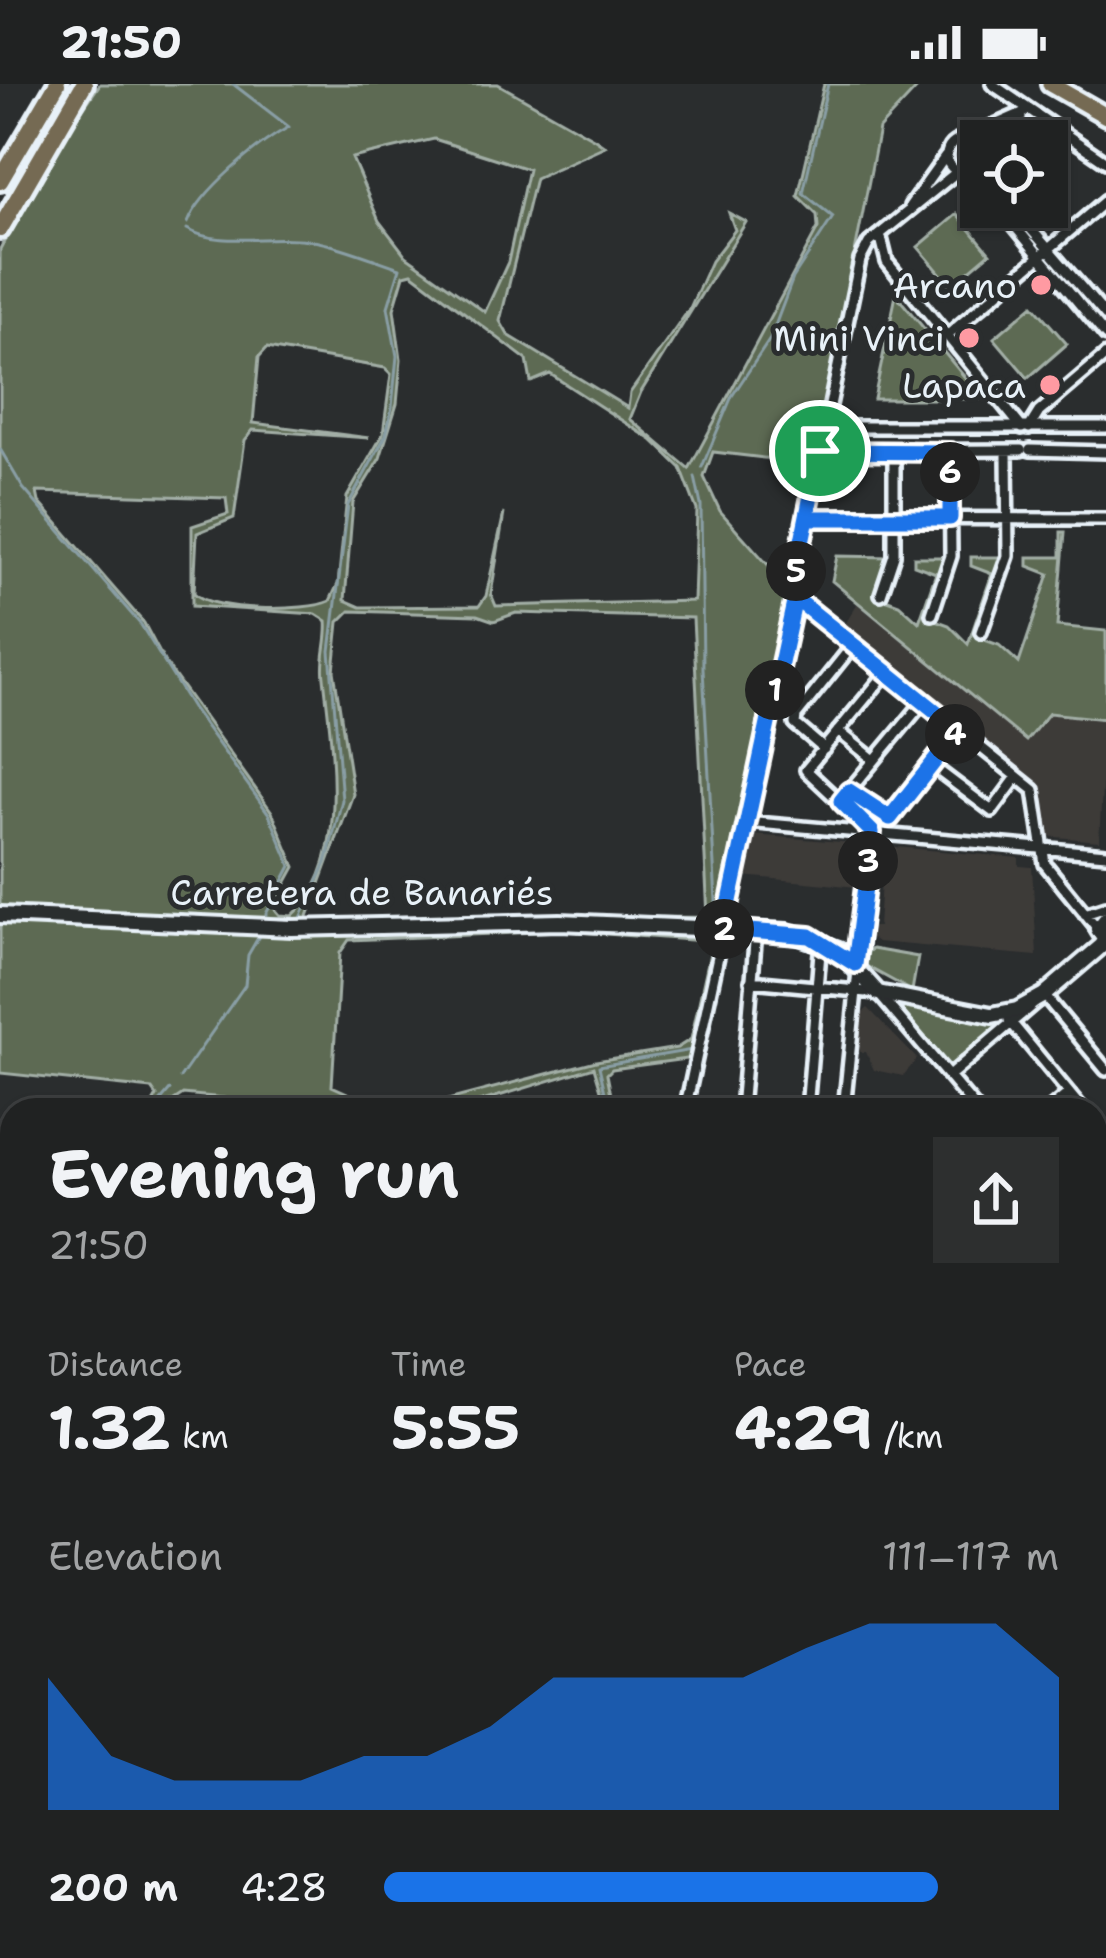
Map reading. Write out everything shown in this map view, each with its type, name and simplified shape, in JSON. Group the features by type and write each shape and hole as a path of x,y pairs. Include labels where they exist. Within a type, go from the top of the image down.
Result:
{"highway":[{"path":"0,181 57,84"},
{"path":"0,229 84,84"}],"main road":[{"path":"1050,84 1106,116"}],"street":[{"path":"992,84 1106,162"},
{"path":"1006,120 1029,110"},
{"path":"1018,120 1029,110"},
{"path":"898,219 960,141"},
{"path":"947,154 960,170"},
{"path":"689,1098 795,598 860,260 869,243 960,173"},
{"path":"948,334 1106,200"},
{"path":"1019,228 1106,316"},
{"path":"1027,228 1106,336"},
{"path":"880,234 886,262 1037,440 1025,450"},
{"path":"860,260 886,262"},
{"path":"1025,450 1013,440 1106,355"},
{"path":"826,428 1106,427"},
{"path":"820,451 1106,452"},
{"path":"881,594 893,555 894,451"},
{"path":"932,614 950,556 950,452"},
{"path":"981,632 1008,556 1007,452"},
{"path":"807,518 1106,519"},
{"path":"795,598 1035,792 1047,868 1104,933 1044,995 1006,1019 949,1076"},
{"path":"824,748 795,724 796,716 853,645"},
{"path":"872,832 806,770 887,672"},
{"path":"841,801 924,701"},
{"path":"849,791 886,820 959,730"},
{"path":"838,731 874,760"},
{"path":"931,765 992,811 1018,776"},
{"path":"747,822 1106,854"},
{"path":"845,1098 872,832"},
{"path":"1085,914 1106,907"},
{"name":"Carretera de Banariés","path":"0,915 292,928 560,922 756,931 821,940"},
{"path":"742,1098 756,931"},
{"path":"821,940 855,964 966,1098"},
{"path":"808,1098 821,940"},
{"path":"752,981 878,993 1006,1019 1073,1098"},
{"path":"1044,995 1105,1066"},
{"path":"1063,1098 1069,1093"}],"shaded area":[{"path":"857,604 1026,741 1048,713 1106,719 1099,841 1046,836 1039,785 843,628"},
{"path":"752,835 866,844 858,887 743,876"},
{"path":"895,847 1019,858 1019,866 1032,867 1037,956 877,942 869,936 870,927 878,927 883,851"},
{"path":"868,1008 917,1059 903,1076 874,1070 866,1052 860,1052 857,1018"}],"green space":[{"path":"100,84 498,84 605,146 535,178 500,321 508,335 628,408 630,393 690,308 711,261 735,230 729,213 746,222 641,392 630,419 689,469 818,228 817,215 798,196 824,84 921,84 879,129 814,464 713,452 704,477 720,511 778,576 783,574 790,608 694,1058 612,1069 607,1074 612,1098 603,1098 594,1067 492,1098 456,1098 596,1061 677,1048 691,1039 710,953 706,941 563,931 349,940 340,953 332,1086 371,1098 183,1094 156,1098 152,1089 0,1073 0,249 51,155","holes":["434,139 528,169 508,262 485,312 406,256 379,221 352,158","412,273 527,360 531,382 550,374 652,440 681,468 697,510 694,601 496,606 491,594 504,513 486,596 479,606 361,607 345,600 353,502 380,458 397,404 401,360 394,309 404,275","267,348 385,368 391,374 383,434 347,497 338,584 330,601 318,605 260,608 219,604 194,593 197,533 234,518 245,440 253,430 369,438 253,423 259,357","37,492 226,498 228,514 192,526 192,606 316,614 327,621 323,670 333,768 330,835 311,894 292,916 280,915 273,907 295,867 272,812 164,661 144,623 39,502","350,611 477,615 494,621 516,613 693,618 708,917 307,919 353,794 334,671 339,622"]},
{"path":"957,214 960,228 969,228 990,253 951,286 918,247"},
{"path":"896,295 983,399 874,399"},
{"path":"1033,305 1067,344 1028,378 994,338"},
{"path":"1061,532 1065,532 1057,626 1106,631 1106,719 1049,713 1026,741 832,581 837,556 890,557 877,596 899,604 919,622 936,573 914,565 914,557 947,557 927,617 949,625 968,644 992,574 971,566 971,557 1004,557 976,637 999,645 1019,663 1049,574 1028,566 1028,557 1061,557"},
{"path":"872,949 918,957 912,991 866,966 863,955"},
{"path":"898,1006 1003,1022 949,1067"}],"waterway":[{"path":"188,223 232,169 289,127 233,84"},
{"path":"702,467 732,396 770,339 793,278 833,217 803,193 828,84"},
{"path":"187,229 214,238 308,240 400,268 388,307 397,356 392,407 386,435 348,505 330,651 342,800 326,863 300,920 265,917"},
{"path":"0,449 23,488 141,625 193,709 269,814 291,866 266,914"},
{"path":"695,477 701,505 703,669 717,919"},
{"path":"180,1078 245,985 248,955 259,936"},
{"path":"606,1098 599,1066 692,1050 715,938"},
{"path":"163,1098 170,1090"}],"place":[{"name":"Arcano","path":"1041,285"},
{"name":"Mini Vinci","path":"969,338"},
{"name":"Lapaca","path":"1050,385"}],"route":[{"path":"820,451 792,590 795,598 724,929 810,936 834,946 855,964 872,832 841,801 849,791 881,817 890,818 959,730 795,598 792,590 807,518 950,518 950,452 820,451"}]}
